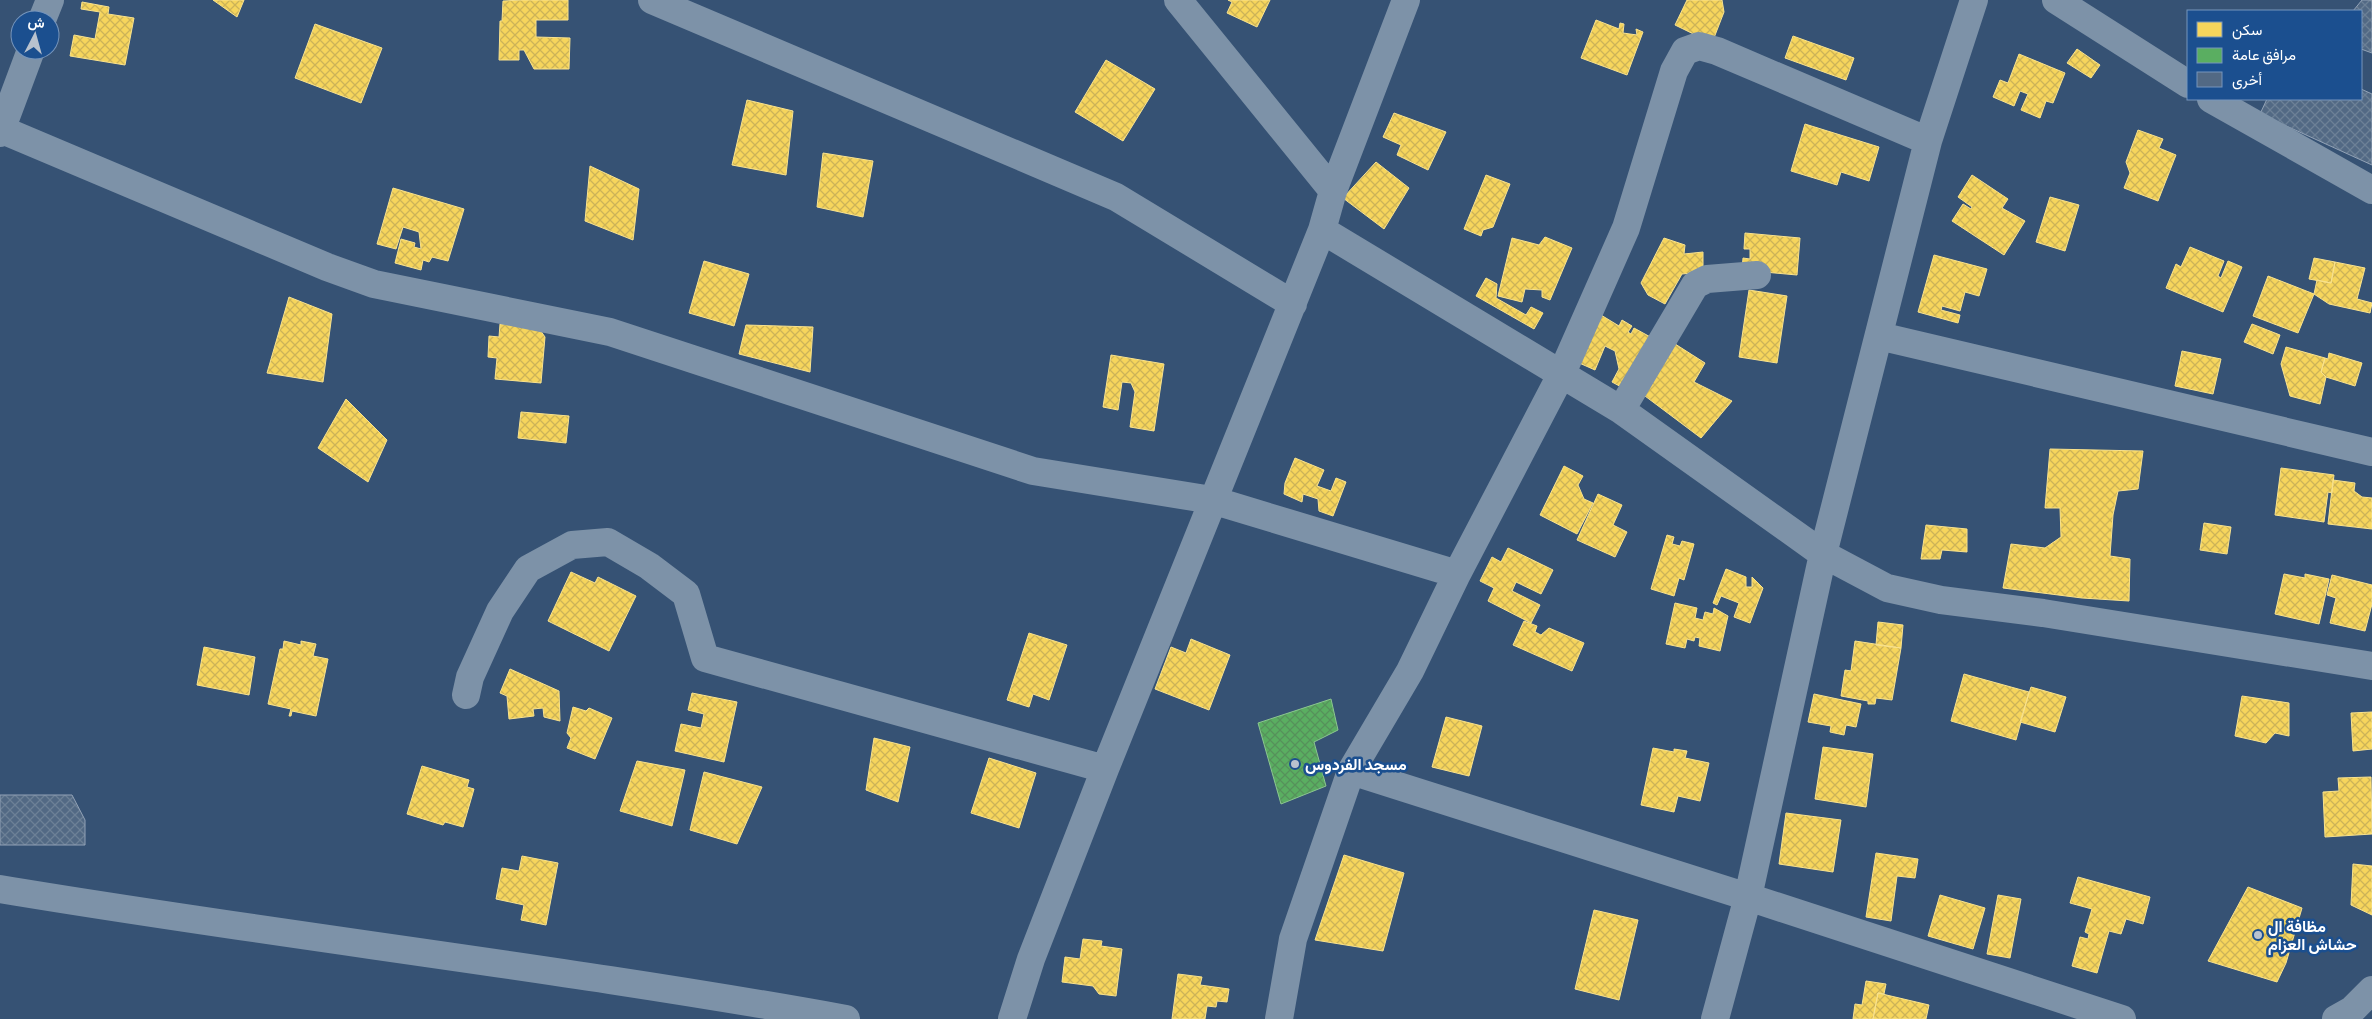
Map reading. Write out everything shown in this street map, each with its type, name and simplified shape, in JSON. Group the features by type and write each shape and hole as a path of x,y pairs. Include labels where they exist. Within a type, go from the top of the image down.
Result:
{"street":[{"path":"652,0 1116,197 1293,304"},
{"path":"1178,0 1333,191"},
{"path":"1012,1019 1031,960 1105,770 1322,230 1333,191 1406,0"},
{"path":"1714,1019 1748,897 1823,554 1928,141 1974,0"},
{"path":"2056,0 2187,83"},
{"path":"1279,1019 1293,939 1351,771 1410,671 1457,574 1562,374 1626,228 1674,71 1685,50 1699,46 1717,51 1928,141"},
{"path":"27,60 0,131 318,263 374,284 610,332 1033,471 1212,500 1457,574"},
{"path":"2213,100 2372,190"},
{"path":"1322,230 1621,410 1823,554 1887,588 1941,600 2043,614 2372,666"},
{"path":"1621,410 1695,285 1707,280 1757,275"},
{"path":"1879,336 2372,452"},
{"path":"466,695 470,677 500,611 528,569 572,545 608,542 649,566 686,594 705,658 1105,770"},
{"path":"1351,771 1748,897 2122,1019"},
{"path":"0,889 118,908 482,960 846,1019"},
{"path":"2336,1019 2352,1010 2372,990"}],"building: سكن":[{"path":"213,0 244,0 237,17"},
{"path":"568,0 568,20 536,20 536,37 570,38 569,69 534,69 524,50 519,50 519,60 499,60 500,21 502,21 503,1"},
{"path":"1228,0 1270,0 1257,27 1227,13 1232,2"},
{"path":"1687,0 1722,0 1724,12 1712,43 1675,25"},
{"path":"82,2 109,7 108,14 134,18 125,65 70,56 74,35 95,39 100,12 81,9"},
{"path":"1596,20 1619,29 1620,23 1624,24 1623,33 1637,35 1636,29 1643,32 1627,75 1581,58"},
{"path":"315,24 382,48 361,103 295,78"},
{"path":"1793,36 1854,58 1846,80 1785,58"},
{"path":"2077,49 2100,65 2091,78 2067,63"},
{"path":"2019,54 2065,73 2053,103 2046,101 2040,118 2021,110 2028,94 2020,91 2014,106 1993,97 2000,80 2008,83"},
{"path":"1106,60 1155,89 1123,141 1075,112"},
{"path":"747,100 793,111 786,175 732,165"},
{"path":"1394,113 1446,132 1428,170 1397,155 1401,145 1383,137"},
{"path":"1805,124 1879,147 1869,181 1841,172 1837,185 1791,171"},
{"path":"2138,130 2163,139 2159,148 2176,155 2158,201 2124,188 2130,173 2126,162"},
{"path":"823,153 873,161 863,217 817,207"},
{"path":"1376,162 1409,188 1384,229 1343,198"},
{"path":"590,166 639,189 633,240 585,221"},
{"path":"1486,175 1510,184 1493,227 1483,230 1481,236 1464,229"},
{"path":"1972,175 2008,199 2002,208 2025,221 2004,255 1952,221 1963,204 1971,209 1972,207 1958,197"},
{"path":"393,188 464,209 448,261 432,257 429,262 423,260 421,270 395,263 401,239 415,243 414,247 421,249 419,232 403,227 396,249 377,244"},
{"path":"2050,197 2079,205 2065,251 2036,242"},
{"path":"1745,233 1800,238 1797,275 1742,270 1743,258 1750,259 1750,249 1744,249"},
{"path":"1545,237 1572,248 1550,300 1542,297 1542,290 1525,289 1522,302 1498,296 1512,238 1539,245"},
{"path":"1664,238 1685,245 1684,254 1703,252 1703,272 1682,274 1665,304 1648,295 1641,283"},
{"path":"2190,247 2224,261 2218,276 2221,278 2228,261 2242,267 2223,312 2166,288 2176,264 2181,267"},
{"path":"1934,255 1987,269 1979,296 1965,292 1960,311 1942,306 1941,310 1960,315 1958,323 1918,312"},
{"path":"2314,258 2335,262 2331,283 2309,279"},
{"path":"704,261 749,274 734,326 689,313"},
{"path":"2335,262 2365,268 2357,299 2372,303 2370,313 2329,304 2314,294 2317,280 2331,283"},
{"path":"2268,276 2314,294 2298,333 2253,316"},
{"path":"1486,278 1497,284 1496,298 1526,315 1531,307 1543,313 1534,329 1476,296"},
{"path":"1749,290 1787,296 1777,363 1739,357"},
{"path":"289,297 332,314 323,382 267,373"},
{"path":"1601,315 1619,326 1622,320 1632,326 1628,332 1631,334 1634,328 1654,339 1625,389 1612,382 1619,369 1615,351 1605,346 1595,370 1577,362"},
{"path":"500,324 538,327 545,337 541,383 495,379 497,358 488,357 489,336 499,337"},
{"path":"2252,324 2280,335 2273,354 2244,342"},
{"path":"746,325 813,327 810,372 739,354"},
{"path":"1672,342 1705,363 1694,382 1732,401 1701,438 1641,393"},
{"path":"2286,347 2325,358 2321,372 2326,377 2320,404 2290,396 2281,364"},
{"path":"2182,351 2221,359 2213,394 2175,386"},
{"path":"2329,353 2362,363 2355,386 2326,377 2321,372 2325,358 2328,359"},
{"path":"1111,355 1164,364 1154,431 1130,427 1135,392 1131,383 1122,382 1118,410 1103,407"},
{"path":"346,399 387,440 368,482 318,448"},
{"path":"521,412 569,416 566,443 518,438"},
{"path":"2050,449 2143,451 2138,489 2118,491 2113,515 2110,556 2130,559 2129,601 2082,598 2003,588 2011,544 2045,548 2061,537 2060,508 2045,508"},
{"path":"1295,458 1324,470 1317,486 1331,491 1336,478 1346,482 1333,516 1319,511 1318,499 1303,494 1302,502 1284,494 1285,483"},
{"path":"1564,466 1583,476 1578,485 1584,499 1593,503 1577,534 1540,515"},
{"path":"2281,468 2334,475 2332,493 2328,492 2324,522 2275,515"},
{"path":"2333,480 2355,483 2354,491 2362,497 2372,498 2372,529 2328,524"},
{"path":"1598,494 1622,505 1613,525 1627,532 1615,557 1577,540"},
{"path":"2204,523 2231,527 2227,554 2200,550"},
{"path":"1926,525 1967,529 1967,552 1942,550 1940,559 1921,559"},
{"path":"1667,535 1674,537 1672,544 1680,546 1682,541 1694,544 1684,580 1679,578 1674,596 1651,589"},
{"path":"1508,548 1553,570 1541,594 1516,582 1512,591 1540,605 1531,623 1488,601 1494,588 1480,581 1492,557 1501,562"},
{"path":"1726,569 1746,577 1746,587 1752,587 1752,577 1763,588 1750,623 1734,617 1739,603 1721,596 1717,605 1713,603"},
{"path":"571,572 595,583 598,577 636,596 609,651 548,621"},
{"path":"2284,574 2305,578 2305,574 2329,579 2319,624 2275,614"},
{"path":"2332,575 2372,585 2372,604 2365,631 2330,623 2336,598 2327,595"},
{"path":"1675,603 1697,608 1695,618 1703,620 1705,612 1713,614 1714,608 1728,616 1720,651 1699,646 1700,638 1695,637 1694,641 1687,639 1685,648 1666,644"},
{"path":"1524,621 1537,626 1535,632 1541,635 1549,628 1584,643 1572,671 1513,645"},
{"path":"1878,622 1903,625 1901,648 1876,645"},
{"path":"1029,633 1067,645 1049,700 1033,694 1029,707 1007,700"},
{"path":"1191,639 1230,655 1209,710 1155,689 1171,647 1186,653"},
{"path":"284,641 301,645 301,641 316,644 313,656 328,659 316,716 292,711 291,716 289,716 291,709 268,704 280,649 283,649"},
{"path":"1855,641 1901,648 1892,700 1876,698 1875,704 1868,704 1868,701 1841,696 1845,670 1851,671"},
{"path":"204,647 255,657 249,695 197,685"},
{"path":"510,669 559,691 560,721 544,717 543,708 533,709 534,716 509,719 507,696 500,693"},
{"path":"1964,674 2029,692 2016,740 1951,721"},
{"path":"2031,687 2066,697 2055,732 2020,722"},
{"path":"692,693 737,702 724,762 675,751 681,724 701,728 704,714 688,710"},
{"path":"1814,694 1861,704 1856,727 1846,725 1844,735 1830,732 1831,726 1808,722"},
{"path":"2242,696 2289,703 2289,736 2275,733 2266,743 2235,736"},
{"path":"573,707 586,711 589,708 612,718 595,759 567,748 571,738 567,733"},
{"path":"2372,712 2372,749 2353,751 2351,713"},
{"path":"1446,717 1482,726 1469,776 1432,767"},
{"path":"874,738 910,747 898,802 866,790"},
{"path":"1823,747 1873,754 1866,807 1815,799"},
{"path":"1653,748 1674,752 1674,749 1687,751 1685,758 1709,763 1700,801 1678,796 1674,812 1641,805"},
{"path":"989,758 1036,773 1019,828 971,813"},
{"path":"637,761 685,770 672,826 620,811"},
{"path":"422,766 469,780 467,787 474,789 463,827 445,822 443,825 407,814"},
{"path":"704,772 762,787 737,844 690,830"},
{"path":"2371,777 2372,834 2325,837 2323,792 2339,791 2338,778"},
{"path":"1786,813 1841,820 1833,872 1779,864"},
{"path":"1876,853 1918,859 1915,878 1897,876 1891,921 1866,917"},
{"path":"1344,855 1404,873 1383,951 1315,940"},
{"path":"522,856 558,863 546,925 521,920 524,905 496,899 502,868 519,871"},
{"path":"2353,864 2372,866 2372,915 2351,905"},
{"path":"2078,877 2150,897 2143,924 2126,919 2121,934 2109,931 2097,973 2072,966 2080,937 2088,939 2089,934 2085,932 2092,909 2070,903"},
{"name":"مظافة ال حشاش العزام","path":"2248,887 2302,908 2286,963 2277,982 2208,961"},
{"path":"1940,895 1985,908 1973,949 1928,936"},
{"path":"1998,895 2021,899 2010,958 1987,954"},
{"path":"1594,910 1638,920 1619,1000 1575,989"},
{"path":"1083,939 1102,941 1101,946 1122,949 1116,996 1099,994 1093,986 1062,982 1065,957 1080,959"},
{"path":"1178,974 1202,977 1200,985 1229,989 1227,1002 1217,1001 1216,1007 1207,1006 1205,1019 1172,1019"},
{"path":"1866,981 1886,984 1884,994 1878,993 1873,1019 1853,1019 1855,1004 1862,1005"},
{"path":"1878,993 1929,1005 1926,1019 1873,1019"}],"building: مرافق عامة":[{"name":"مسجد الفردوس","path":"1331,699 1338,730 1314,742 1326,786 1281,804 1258,723"}],"building: أخرى":[{"path":"2362,0 2372,0 2372,53 2362,49 2362,10 2354,10"},
{"path":"2362,89 2372,94 2372,165 2260,114 2267,100 2362,100"},
{"path":"0,795 72,795 85,820 85,845 0,845"}],"place":[{"name":"مسجد الفردوس","path":"1295,764"},
{"name":"مظافة ال حشاش العزام","path":"2258,935"}]}
